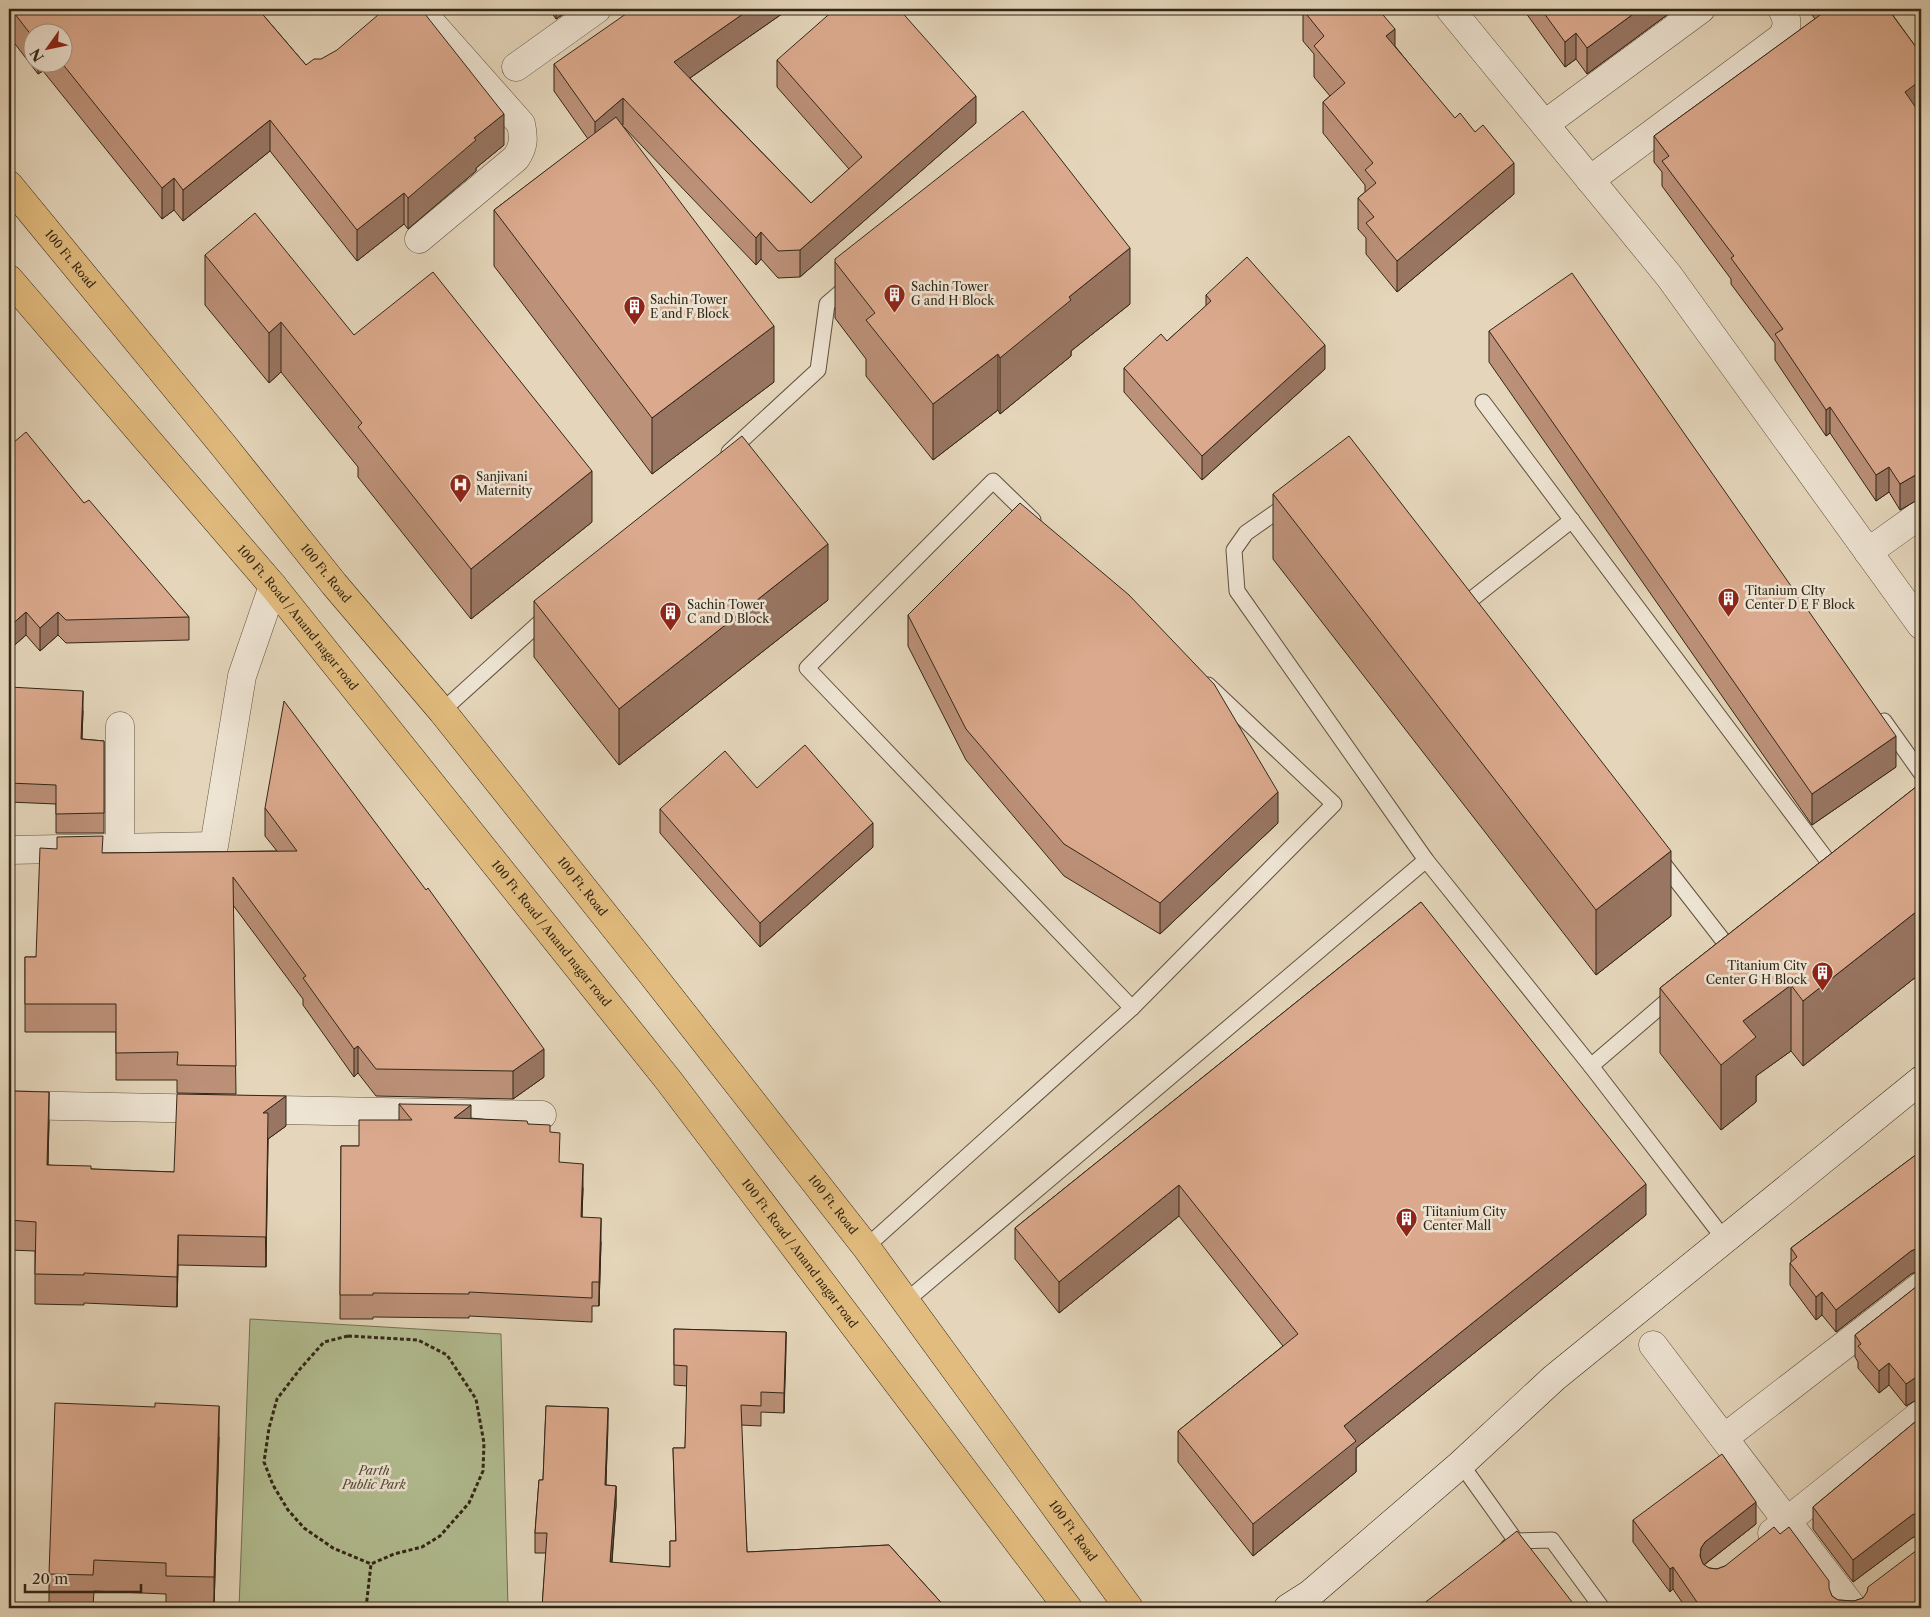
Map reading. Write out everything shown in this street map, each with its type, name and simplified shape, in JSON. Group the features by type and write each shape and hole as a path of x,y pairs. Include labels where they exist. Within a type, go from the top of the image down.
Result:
{"main road":[{"name":"100 Ft. Road","path":"9,185 223,445 334,584 442,711 866,1247 1129,1608"},
{"name":"100 Ft. Road / Anand nagar road","path":"9,279 273,586 669,1081 1068,1608"}],"street":[{"path":"419,9 521,124 524,135 523,148 516,158 419,239"},
{"path":"516,67 596,9"},
{"path":"1450,9 1669,276 1921,625"},
{"path":"1545,124 1701,9"},
{"path":"1590,180 1782,37 1787,28 1787,18 1782,9"},
{"path":"1868,552 1921,514"},
{"path":"9,850 214,846 242,676 273,586"},
{"path":"120,726 120,848"},
{"path":"1288,1608 1310,1594 1461,1464 1554,1378 1921,1080"},
{"path":"9,1105 542,1115"},
{"path":"1724,1438 1921,1286"},
{"path":"1653,1345 1787,1521 1853,1603"},
{"path":"1751,1549 1921,1414"}],"lane":[{"path":"716,463 818,370 827,304 856,278"},
{"path":"1483,402 1833,868"},
{"path":"1044,529 992,481 807,668 1132,1008"},
{"path":"1302,493 1246,533 1234,550 1236,591 1426,860 1591,1066 1724,1240"},
{"path":"1452,591 1466,610 1572,520"},
{"path":"442,711 556,608"},
{"path":"866,1247 1132,1008 1334,804 1196,674"},
{"path":"1875,708 1921,773"},
{"path":"1651,847 1729,948"},
{"path":"1818,879 1847,856"},
{"path":"906,1301 1426,860"},
{"path":"1715,960 1744,936"},
{"path":"1591,1066 1686,985"},
{"path":"1461,1464 1516,1541"},
{"path":"1493,1558 1516,1541 1552,1540 1602,1608"}],"path":[{"path":"348,1336 418,1340 447,1355 476,1399 484,1443 483,1471 469,1503 440,1536 422,1547 394,1554 371,1564 332,1548 304,1528 288,1510 273,1485 264,1462 269,1428 277,1399 324,1342 348,1336"},
{"path":"366,1608 371,1564"}],"green space":[{"name":"Parth Public Park","path":"250,1319 501,1334 508,1608 239,1608"}],"building":[{"path":"11,9 258,9 306,65 314,59 321,59 337,50 385,9 421,9 504,114 474,138 476,140 408,198 404,193 357,230 270,120 183,190 174,178 162,188 69,72 72,72 72,22 22,23"},
{"path":"633,9 750,9 674,62 811,203 862,157 777,60 835,9 899,9 976,96 800,250 778,251 761,232 756,238 623,98 595,122 554,64"},
{"path":"1304,9 1378,9 1395,29 1386,36 1455,118 1460,113 1475,132 1483,125 1514,163 1397,261 1366,223 1374,217 1358,198 1376,183 1365,170 1373,163 1323,102 1345,83 1314,46 1324,36"},
{"path":"1541,9 1640,9 1587,48 1576,33 1565,42"},
{"path":"1827,9 1888,9 1921,54 1921,67 1916,71 1921,80 1905,92 1921,115 1921,473 1900,484 1889,467 1876,475 1830,407 1826,410 1775,334 1783,329 1731,258 1734,256 1662,161 1669,156 1654,136"},
{"path":"1023,111 1130,248 1069,297 1071,300 1000,358 998,354 933,404 866,320 875,313 835,262 835,259"},
{"name":"Sachin Tower E and F Block","path":"616,117 774,326 652,418 494,210"},
{"path":"255,213 354,335 433,272 592,471 471,569 358,427 362,423 281,322 269,333 205,255"},
{"path":"1247,257 1325,345 1202,456 1124,368 1161,334 1167,341 1211,301 1206,295"},
{"name":"Titanium CIty Center D E F Block","path":"1572,273 1896,736 1812,794 1489,331"},
{"path":"26,432 84,503 89,500 189,617 66,620 58,612 40,628 26,612 9,627 9,437 13,443"},
{"path":"742,436 828,544 619,709 534,601"},
{"path":"1349,436 1671,851 1596,910 1273,494"},
{"path":"1020,503 1129,595 1214,684 1278,792 1160,903 1064,844 966,729 908,615"},
{"path":"1921,507 1921,516 1917,510"},
{"path":"9,687 83,691 81,739 104,741 104,813 56,814 56,785 9,783"},
{"path":"284,701 426,890 428,888 544,1049 513,1071 376,1069 358,1046 354,1049 303,978 306,976 233,877 236,1066 177,1065 178,1052 116,1053 116,1004 25,1004 25,957 36,957 40,848 57,849 57,837 103,836 102,853 297,851 265,808"},
{"path":"805,745 873,823 760,923 660,809 725,751 757,788"},
{"path":"1921,783 1921,908 1803,1001 1791,985 1743,1021 1756,1037 1721,1065 1660,988"},
{"name":"Tiitanium City Center Mall","path":"1421,902 1646,1184 1344,1426 1356,1441 1253,1524 1178,1431 1298,1334 1179,1185 1059,1282 1015,1228"},
{"path":"9,1091 49,1092 47,1165 91,1166 91,1169 174,1172 177,1094 286,1096 263,1113 268,1113 266,1237 178,1235 177,1277 84,1273 84,1275 35,1274 36,1222 9,1220"},
{"path":"399,1104 471,1105 454,1118 527,1121 528,1124 550,1125 550,1132 560,1133 559,1162 583,1164 581,1217 601,1218 599,1282 592,1282 592,1298 469,1292 469,1294 373,1293 373,1295 340,1295 341,1146 359,1146 359,1120 412,1120"},
{"path":"1921,1151 1921,1249 1918,1248 1911,1251 1836,1310 1822,1292 1816,1297 1790,1263 1797,1257 1791,1248"},
{"path":"1921,1283 1921,1377 1918,1376 1906,1384 1889,1363 1879,1371 1858,1346 1861,1344 1855,1335"},
{"path":"674,1329 786,1332 784,1393 761,1392 761,1406 741,1405 747,1552 889,1545 946,1608 542,1608 547,1533 535,1533 539,1480 543,1480 546,1406 608,1408 605,1485 616,1486 610,1562 670,1567 670,1541 676,1541 673,1448 685,1448 687,1366 674,1365"},
{"path":"55,1403 155,1407 155,1403 219,1406 214,1577 166,1576 166,1563 94,1560 93,1575 49,1574"},
{"path":"1921,1417 1921,1513 1912,1515 1853,1560 1813,1507"},
{"path":"1722,1454 1756,1502 1705,1542 1701,1548 1700,1556 1703,1564 1709,1568 1717,1569 1725,1566 1774,1527 1780,1534 1789,1527 1829,1581 1832,1596 1838,1600 1854,1601 1863,1598 1868,1587 1921,1547 1921,1608 1701,1608 1673,1567 1670,1569 1633,1520"},
{"path":"1517,1531 1572,1602 1565,1608 1418,1608"}],"place":[{"name":"Sachin Tower G and H Block","path":"895,313"},
{"name":"Sachin Tower E and F Block","path":"634,326"},
{"name":"Sanjivani Maternity","path":"460,503"},
{"name":"Titanium CIty Center D E F Block","path":"1729,617"},
{"name":"Sachin Tower C and D Block","path":"671,631"},
{"name":"Titanium City Center G H Block","path":"1823,992"},
{"name":"Tiitanium City Center Mall","path":"1407,1238"}]}
